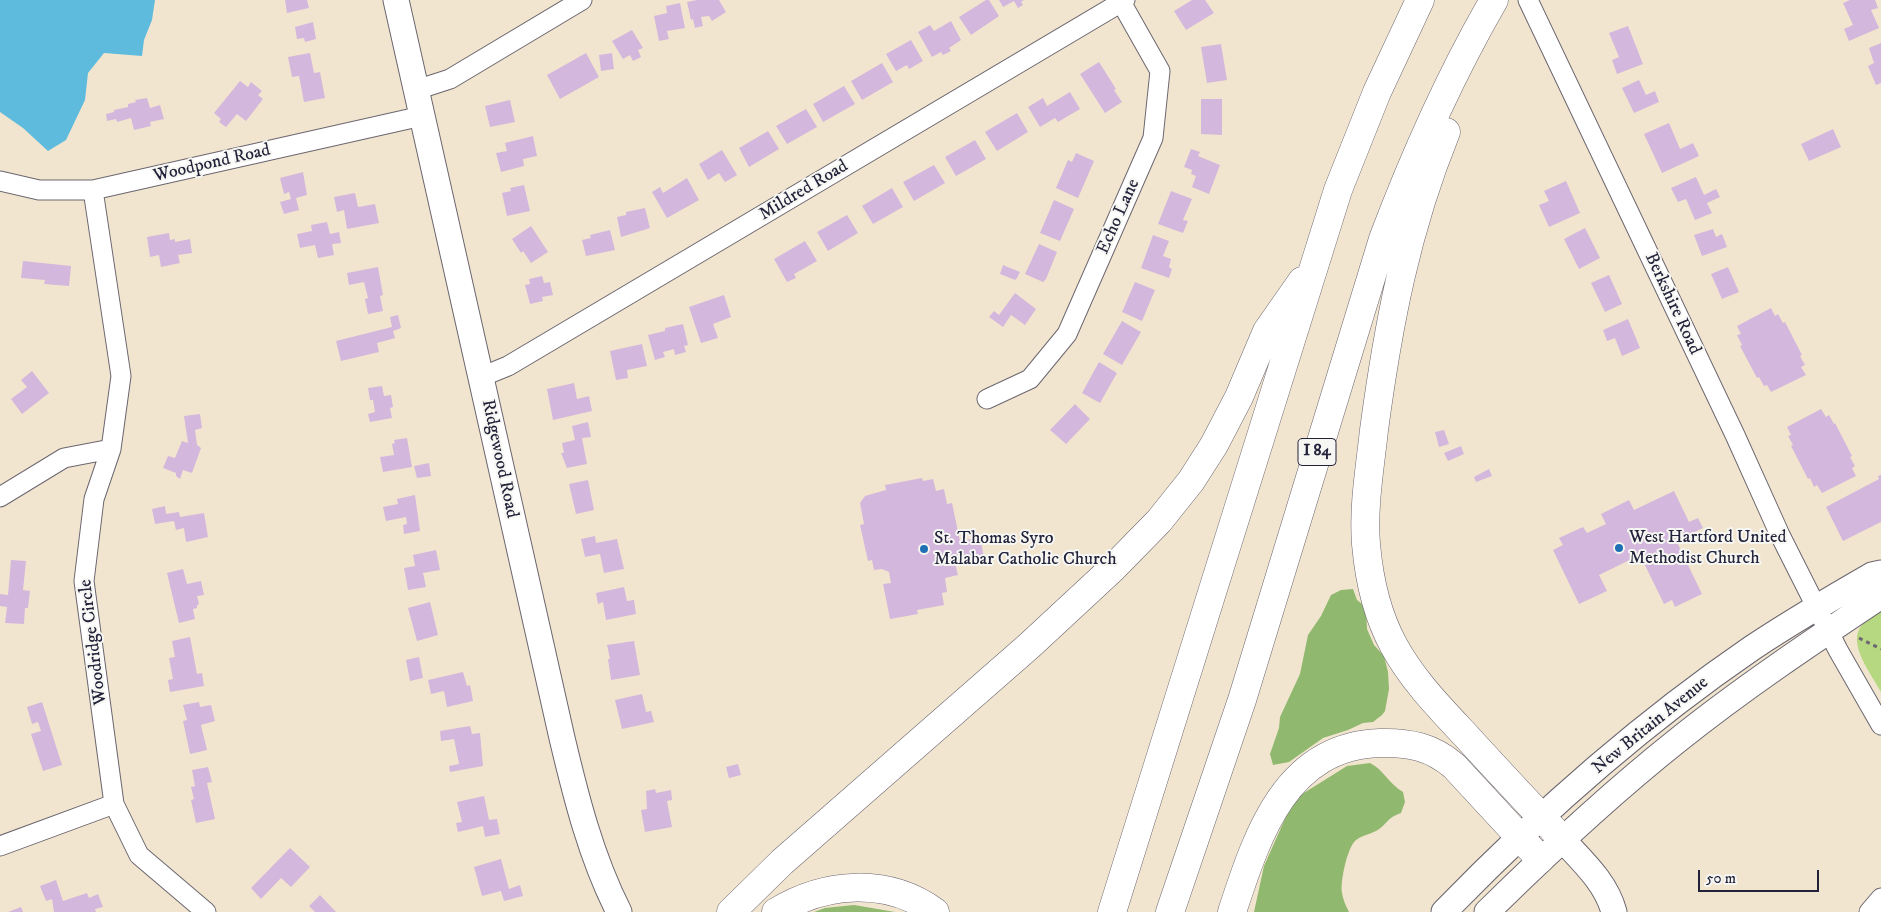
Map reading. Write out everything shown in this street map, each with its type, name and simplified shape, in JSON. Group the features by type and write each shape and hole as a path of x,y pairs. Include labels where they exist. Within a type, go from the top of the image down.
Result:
{"highway":[{"path":"1112,912 1338,190 1394,52 1420,0"},
{"name":"I 84","path":"1170,912 1242,700 1383,239 1423,141 1493,1"},
{"path":"1476,33 1463,90 1428,179 1398,281 1385,356 1369,474 1365,517 1366,544 1370,578 1376,602 1388,635 1401,658 1426,692 1448,717 1562,839"},
{"path":"731,912 782,862 1028,646 1112,568 1159,520 1191,481 1214,445 1239,397 1267,331 1314,266"},
{"path":"1232,912 1257,843 1281,798 1295,780 1310,766 1326,756 1354,746 1376,743 1405,743 1437,754 1454,766 1540,859"},
{"path":"776,912 811,894 831,889 852,887 873,888 895,893 914,900 935,912"}],"main road":[{"name":"Ridgewood Road","path":"396,0 533,613 572,778 595,856 619,912"},
{"name":"New Britain Avenue","path":"1444,912 1542,818 1613,755 1686,697 1752,648 1816,607 1872,575 1881,573"},
{"name":"New Britain Avenue","path":"1486,912 1562,839 1686,733 1828,631 1881,596"},
{"path":"1562,839 1600,882 1607,893 1614,912"}],"street":[{"path":"416,90 450,79 582,0"},
{"name":"Berkshire Road","path":"1528,0 1735,435 1780,535 1828,631 1881,725"},
{"name":"Mildred Road","path":"481,377 508,366 1123,1"},
{"name":"Echo Lane","path":"987,399 1030,379 1067,334 1153,138 1160,71 1123,1"},
{"name":"Woodpond Road","path":"0,181 39,190 93,190 422,116"},
{"name":"Woodridge Circle","path":"93,190 121,376 111,449 94,499 84,581 114,804 140,855 206,912"},
{"path":"0,497 64,458 111,449"},
{"path":"0,846 114,804"},
{"path":"1870,912 1881,898"}],"path":[{"path":"1859,638 1881,649"}],"green space":[{"path":"1353,589 1357,600 1366,607 1367,629 1374,645 1384,656 1388,672 1389,689 1385,711 1373,722 1363,723 1323,738 1289,762 1273,765 1270,754 1279,728 1280,717 1300,674 1308,635 1321,616 1331,595 1341,590"},
{"path":"1881,611 1881,692 1862,659 1857,641 1858,632 1862,625"},
{"path":"1370,763 1403,792 1405,802 1401,813 1392,817 1376,831 1357,839 1352,845 1342,881 1343,898 1349,912 1254,912 1264,866 1292,803 1299,796 1347,766"},
{"path":"854,905 895,912 814,912 825,908"}],"water":[{"path":"0,0 155,0 152,20 144,40 142,56 104,53 88,73 85,100 66,140 48,151 23,128 0,112"}],"building":[{"path":"285,0 307,0 309,8 287,13"},
{"path":"719,0 726,12 712,21 709,16 701,17 703,26 695,28 687,2"},
{"path":"989,0 999,16 971,35 959,17"},
{"path":"999,0 1024,0 1021,2 1023,5 1018,8 1014,1 1003,7"},
{"path":"1192,0 1205,0 1214,13 1186,30 1174,11"},
{"path":"1850,0 1875,0 1878,8 1871,10 1879,28 1849,41 1844,29 1853,25 1843,3"},
{"path":"680,3 685,28 667,31 669,39 659,41 654,16 667,13 666,6"},
{"path":"951,21 961,40 949,48 951,51 943,55 941,52 932,57 918,32 930,25 934,31"},
{"path":"313,22 316,39 305,42 304,38 297,39 295,27"},
{"path":"1628,26 1643,64 1617,74 1612,60 1619,57 1609,33"},
{"path":"632,30 643,48 638,50 641,57 633,61 630,55 623,59 612,41"},
{"path":"911,40 923,61 909,69 907,65 896,71 886,54"},
{"path":"1881,43 1881,83 1876,85 1868,66 1874,63 1869,48"},
{"path":"1221,44 1227,80 1207,83 1201,47"},
{"path":"310,53 314,73 320,72 325,98 304,102 299,76 292,77 288,57"},
{"path":"586,53 599,77 560,99 547,75"},
{"path":"612,53 614,69 601,71 599,55"},
{"path":"1099,62 1122,102 1105,113 1080,74"},
{"path":"882,63 893,82 862,100 851,81"},
{"path":"1639,80 1646,95 1655,91 1659,102 1634,113 1622,88"},
{"path":"240,81 248,87 251,82 262,91 258,95 263,99 246,121 237,114 226,127 219,122 221,119 214,113"},
{"path":"844,86 855,104 823,122 813,104"},
{"path":"1070,92 1080,109 1058,122 1055,118 1040,127 1028,107 1043,98 1047,106"},
{"path":"147,98 150,108 160,105 164,119 150,122 151,126 134,130 131,118 117,122 116,119 107,121 106,114 128,107 128,104 136,102 135,100"},
{"path":"1201,99 1222,99 1222,135 1201,134"},
{"path":"510,100 515,122 490,127 485,106"},
{"path":"806,109 817,127 787,144 776,126"},
{"path":"1017,113 1028,132 997,151 985,132"},
{"path":"1669,123 1680,149 1693,143 1699,156 1662,173 1644,134"},
{"path":"1833,129 1841,147 1809,161 1801,144"},
{"path":"768,131 779,149 749,167 739,148"},
{"path":"533,136 537,156 523,159 524,166 501,172 496,153 507,151 505,143"},
{"path":"975,140 986,159 956,176 945,157"},
{"path":"1191,149 1200,152 1198,156 1220,165 1209,194 1192,187 1196,176 1191,174 1192,170 1184,167"},
{"path":"722,150 737,175 725,182 719,173 708,180 699,164"},
{"path":"1076,153 1094,161 1078,198 1056,188 1068,160 1072,162"},
{"path":"934,165 945,183 914,201 903,182"},
{"path":"303,172 307,195 296,198 299,210 284,214 280,202 291,199 289,192 284,194 280,178"},
{"path":"1696,177 1704,195 1716,189 1720,197 1707,203 1712,213 1695,220 1686,199 1678,202 1671,188"},
{"path":"687,178 699,200 667,218 652,192 660,187 663,193"},
{"path":"1566,181 1580,213 1549,227 1539,205 1549,201 1544,191"},
{"path":"524,185 530,211 507,216 502,193 511,191 510,188"},
{"path":"892,188 903,207 873,224 862,206"},
{"path":"1171,191 1192,199 1183,220 1188,221 1183,233 1158,224"},
{"path":"355,193 358,207 375,204 379,223 347,229 344,210 337,212 334,197"},
{"path":"1054,200 1074,209 1060,241 1040,233"},
{"path":"645,208 650,228 621,237 617,217 626,215 626,212"},
{"path":"847,215 858,233 828,251 817,232"},
{"path":"327,222 330,234 339,232 341,243 332,244 334,255 318,258 315,245 300,248 297,234 312,231 311,225"},
{"path":"531,226 548,252 531,263 523,251 521,253 512,239"},
{"path":"1585,228 1600,258 1579,269 1564,239"},
{"path":"1713,229 1716,237 1722,234 1727,247 1702,256 1694,235"},
{"path":"610,230 615,250 586,256 582,240 591,238 590,235"},
{"path":"169,233 170,240 175,239 175,242 190,239 192,253 178,255 180,263 161,267 159,255 150,257 147,237"},
{"path":"1153,235 1169,241 1163,256 1171,259 1169,267 1172,269 1169,278 1141,268"},
{"path":"805,241 817,261 794,274 796,278 787,282 774,259"},
{"path":"1039,244 1057,252 1043,282 1025,274"},
{"path":"23,261 71,266 69,286 44,284 45,280 21,278"},
{"path":"1003,265 1020,272 1015,280 1000,274"},
{"path":"378,267 383,295 380,296 383,311 368,314 365,299 368,298 364,282 349,285 347,273"},
{"path":"1728,267 1739,292 1722,299 1711,274"},
{"path":"1609,275 1622,304 1605,312 1591,283"},
{"path":"542,276 544,283 550,282 553,295 542,297 543,301 530,304 525,285 530,284 529,279"},
{"path":"1135,282 1155,290 1142,321 1122,312"},
{"path":"1015,293 1036,309 1025,325 1011,315 1003,327 989,317 994,311 999,315"},
{"path":"724,295 731,317 713,324 718,338 701,343 689,307"},
{"path":"1771,308 1775,316 1778,314 1783,323 1785,322 1802,355 1800,356 1805,365 1801,367 1806,375 1771,392 1767,385 1764,386 1759,377 1757,378 1740,346 1742,345 1737,335 1741,334 1737,326"},
{"path":"398,315 401,328 393,331 395,338 377,343 379,352 341,361 336,341 392,327 390,317"},
{"path":"1628,319 1640,348 1622,356 1615,338 1607,341 1603,330"},
{"path":"1122,321 1141,332 1122,365 1103,354"},
{"path":"683,324 688,345 684,346 686,352 675,355 674,349 663,352 665,357 655,360 648,335 665,331 665,328"},
{"path":"642,344 647,366 627,370 628,378 616,380 610,351"},
{"path":"1099,362 1117,373 1100,403 1082,393"},
{"path":"32,371 49,393 22,414 11,399 27,387 21,380"},
{"path":"574,383 577,399 589,396 592,411 553,420 547,389"},
{"path":"382,386 384,396 391,395 393,407 390,408 392,418 370,422 368,414 375,412 368,388"},
{"path":"1075,404 1090,419 1066,444 1050,430"},
{"path":"1821,409 1826,417 1829,415 1835,423 1852,456 1850,457 1855,466 1852,468 1856,476 1822,493 1817,485 1814,487 1810,478 1808,479 1791,446 1793,445 1788,436 1791,435 1787,427"},
{"path":"200,414 202,428 195,430 197,445 201,448 192,473 183,470 180,479 176,476 176,473 163,468 168,456 175,458 182,441 188,443 184,416"},
{"path":"588,422 591,437 582,438 587,464 567,468 561,453 564,453 562,443 575,440 572,426"},
{"path":"1444,430 1449,444 1439,447 1435,432"},
{"path":"407,438 412,467 383,472 380,457 394,455 392,444 395,443 394,440"},
{"path":"1461,446 1464,454 1448,461 1444,453"},
{"path":"429,463 431,476 417,478 414,466"},
{"path":"1489,469 1492,476 1476,482 1474,477"},
{"path":"1881,475 1881,522 1843,541 1826,507 1879,479 1878,476"},
{"name":"St. Thomas Syro Malabar Catholic Church","path":"922,478 923,481 933,479 936,491 944,489 947,504 952,503 960,541 980,537 984,557 955,563 958,575 945,578 947,592 942,593 944,605 917,610 918,614 890,619 883,584 891,583 889,572 882,569 874,570 872,560 868,561 860,525 864,524 860,503 865,496 886,490 885,485"},
{"path":"588,480 594,510 576,514 569,484"},
{"name":"West Hartford United Methodist Church","path":"1674,491 1689,522 1698,518 1703,528 1680,539 1679,536 1675,538 1702,594 1675,607 1672,600 1664,604 1640,555 1599,575 1607,591 1579,604 1553,550 1563,545 1559,538 1583,527 1587,533 1606,524 1601,514 1629,500 1634,510"},
{"path":"415,495 420,531 404,534 403,525 407,524 406,517 386,521 383,507 398,504 397,499"},
{"path":"165,506 166,514 179,512 180,517 204,513 208,537 186,542 184,528 176,530 174,521 155,524 152,509"},
{"path":"595,536 596,543 617,539 624,569 604,573 600,554 585,557 581,539"},
{"path":"436,550 440,570 423,573 426,587 408,590 404,568 415,566 413,555"},
{"path":"11,560 26,561 23,590 30,591 28,608 25,608 24,624 5,623 7,607 0,606 0,594 8,595"},
{"path":"183,569 187,584 201,581 204,595 197,596 199,604 197,608 193,609 195,619 179,623 167,573"},
{"path":"624,587 627,601 634,600 636,614 606,620 603,602 598,604 596,593"},
{"path":"430,602 438,635 417,641 408,608"},
{"path":"190,637 197,674 202,673 204,686 170,692 168,680 173,679 169,658 175,657 172,641"},
{"path":"634,641 640,675 611,680 607,645"},
{"path":"419,657 423,678 410,681 406,660"},
{"path":"463,672 467,686 470,685 473,701 447,707 444,691 431,694 428,680"},
{"path":"642,694 646,712 651,711 654,722 622,729 615,700"},
{"path":"42,702 62,765 43,771 31,734 41,731 38,722 32,724 27,707"},
{"path":"199,702 200,707 211,705 215,721 201,725 207,750 190,754 183,721 187,720 183,705"},
{"path":"470,726 472,734 480,733 483,766 450,772 449,766 459,764 454,739 441,741 440,731"},
{"path":"738,764 741,775 729,778 726,767"},
{"path":"208,767 212,782 207,783 215,819 196,823 191,800 194,799 191,787 195,786 192,770"},
{"path":"655,789 656,793 671,790 672,800 667,801 672,827 645,832 641,810 647,809 646,791"},
{"path":"484,796 489,820 497,819 500,834 485,837 483,826 458,832 456,823 462,822 457,802"},
{"path":"290,848 310,867 291,887 281,878 261,899 251,888"},
{"path":"501,859 509,889 520,885 523,896 504,901 501,891 482,896 474,867"},
{"path":"56,880 63,901 87,893 89,898 98,894 103,907 95,909 96,912 54,912 52,899 46,901 40,886"},
{"path":"320,895 336,912 315,912 309,906"},
{"path":"21,907 23,912 8,912"}],"place":[{"name":"West Hartford United Methodist Church","path":"1619,548"},
{"name":"St. Thomas Syro Malabar Catholic Church","path":"924,549"}]}
